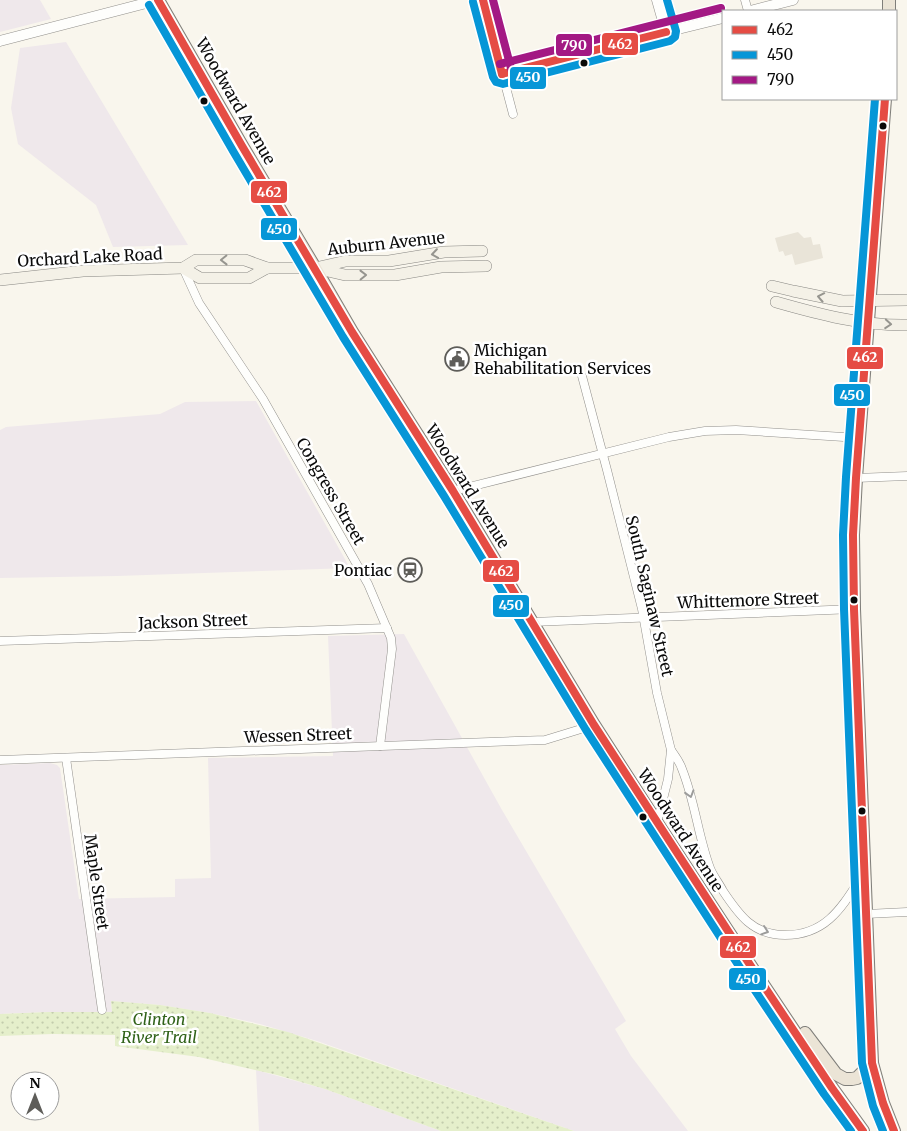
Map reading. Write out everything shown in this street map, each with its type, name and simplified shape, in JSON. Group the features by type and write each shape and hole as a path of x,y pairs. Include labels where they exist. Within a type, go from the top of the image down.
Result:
{"main road":[{"name":"Woodward Avenue","path":"158,0 352,332 453,491 594,725 656,823 832,1088 863,1131"},
{"path":"885,100 853,535 854,609 872,1063 882,1103 894,1131"},
{"name":"Auburn Avenue","path":"315,268 346,261 389,261 444,252 482,251"},
{"name":"Orchard Lake Road","path":"0,280 83,271 183,268 196,260 245,260 267,268 315,268"},
{"name":"Auburn Avenue","path":"315,268 345,275 395,275 441,267 486,266"},
{"name":"Orchard Lake Road","path":"183,268 200,278 249,278 267,268"},
{"path":"772,286 842,301 907,300"},
{"path":"776,302 829,316 890,325 907,325 907,316"},
{"path":"774,1000 798,1024 836,1074 845,1080 857,1078 872,1063"}],"street":[{"path":"0,41 158,0"},
{"path":"483,0 513,114"},
{"path":"658,0 666,32"},
{"path":"753,10 793,0"},
{"path":"502,74 722,18"},
{"name":"Congress Street","path":"183,268 199,303 263,399 368,584 387,628 392,649 380,746"},
{"name":"South Saginaw Street","path":"582,376 643,618 671,750 668,779 656,823"},
{"path":"453,491 669,437 693,433 719,430 748,430 859,438"},
{"path":"856,478 907,476"},
{"name":"Whittemore Street","path":"643,618 854,609"},
{"path":"532,622 643,618"},
{"name":"Jackson Street","path":"0,641 387,628"},
{"name":"Wessen Street","path":"0,760 545,740 594,725"},
{"path":"671,750 682,768 712,872 736,910 755,927 774,934 788,935 805,932 822,925 837,913 864,873"},
{"name":"Maple Street","path":"66,758 102,1010"},
{"path":"866,914 907,912"}],"shaded area":[{"path":"0,0 40,0 51,19 0,32"},
{"path":"66,42 188,245 113,247 96,205 18,144 11,108 20,48"},
{"path":"798,232 804,238 811,237 813,245 820,244 823,258 795,265 792,254 785,256 783,251 779,252 775,238"},
{"path":"256,401 350,568 0,578 0,430 6,427 160,414 185,402"},
{"path":"404,634 502,810 626,1021 615,1029 631,1056 688,1131 574,1131 317,1041 260,1024 210,1013 160,1005 111,1001 112,1012 0,1014 0,765 50,763 60,768 79,899 175,897 175,879 211,878 208,758 333,756 328,636"},
{"path":"256,1070 325,1089 441,1131 259,1131"}],"green space":[{"name":"Clinton River Trail","path":"111,1001 160,1005 210,1013 288,1032 574,1131 441,1131 325,1089 277,1075 199,1057 115,1046 115,1035 53,1034 0,1036 0,1014 112,1012"}],"transit line":[{"name":"462","path":"158,0 352,332 453,491 594,725 756,974 863,1131"},
{"name":"462","path":"483,0 502,74"},
{"name":"790","path":"493,0 512,72"},
{"name":"450","path":"473,2 493,77 496,82 503,84 670,41 675,37 676,31 667,0"},
{"name":"450","path":"149,5 343,337 444,496 586,730 748,980 851,1131"},
{"name":"790","path":"500,64 721,8"},
{"name":"462","path":"502,74 666,32"},
{"name":"450","path":"875,100 843,535 844,609 862,1063 873,1106 883,1131"},
{"name":"462","path":"885,100 853,535 854,609 872,1063 883,1103 894,1131"}],"place":[{"name":"Michigan Rehabilitation Services","path":"457,359"},
{"name":"Pontiac","path":"410,570"}]}
